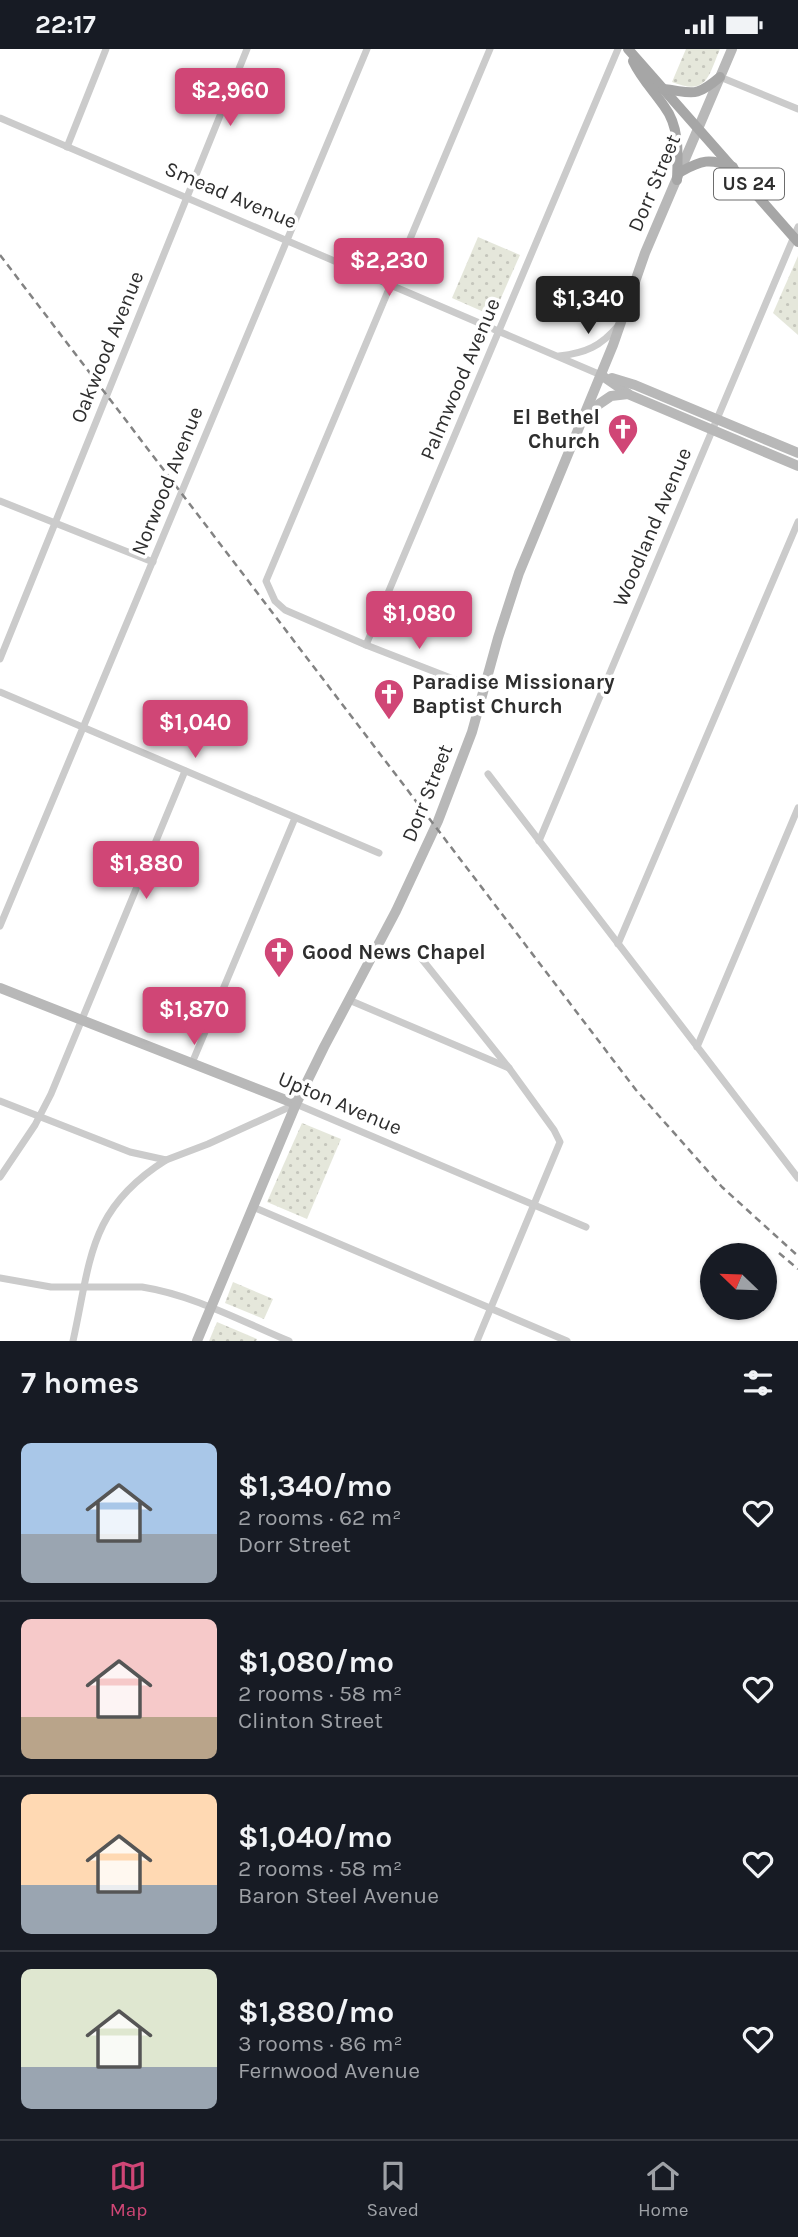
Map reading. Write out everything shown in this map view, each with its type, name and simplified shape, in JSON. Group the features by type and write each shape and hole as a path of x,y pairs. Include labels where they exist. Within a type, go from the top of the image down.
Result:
{"main road":[{"name":"US 24","path":"628,49 797,236"},
{"path":"628,49 640,76 672,119 679,176 705,160 735,168"},
{"name":"Dorr Street","path":"197,1341 296,1104 396,911 452,786 472,732 519,573 601,375 645,253 732,49"},
{"path":"663,89 692,94 720,77"},
{"name":"Smead Avenue","path":"601,375 635,385 798,466"},
{"name":"Smead Avenue","path":"601,375 630,395 798,453"},
{"path":"585,414 611,396 630,395"},
{"name":"Upton Avenue","path":"0,988 296,1104"}],"street":[{"path":"67,147 106,49"},
{"name":"Oakwood Avenue","path":"1,655 247,49"},
{"name":"Norwood Avenue","path":"0,926 367,49"},
{"path":"461,682 285,610 267,586 268,576 490,49"},
{"name":"Palmwood Avenue","path":"366,645 618,49"},
{"path":"720,77 798,109"},
{"name":"Smead Avenue","path":"0,118 601,375"},
{"name":"Woodland Avenue","path":"539,841 797,236"},
{"path":"559,356 593,349 621,323"},
{"path":"0,501 153,562"},
{"path":"618,944 798,522"},
{"path":"0,692 379,853"},
{"path":"0,1177 40,1116 56,1084 80,1020 185,771"},
{"path":"488,774 798,1178"},
{"path":"697,1047 798,808"},
{"path":"192,1063 295,818"},
{"path":"421,958 509,1068 560,1142 477,1341"},
{"path":"349,1000 509,1068"},
{"path":"0,1101 130,1152 166,1160"},
{"path":"73,1341 94,1244 108,1214 130,1187 166,1160 296,1104"},
{"name":"Upton Avenue","path":"296,1104 586,1227"},
{"path":"253,1207 567,1341"},
{"path":"0,1278 51,1287 156,1289 177,1294 289,1341"}],"shaded area":[{"path":"686,49 720,49 705,81 693,87 672,82"},
{"path":"478,237 520,255 493,316 452,298"},
{"path":"798,256 798,335 773,313"},
{"path":"302,1123 341,1139 307,1219 267,1202"},
{"path":"233,1282 273,1299 264,1319 225,1303"},
{"path":"217,1322 257,1339 209,1341"}],"railway":[{"path":"0,255 636,1090 722,1187 798,1256"},
{"path":"779,1253 798,1269"}],"place":[{"name":"El Bethel Church","path":"623,456"},
{"name":"Paradise Missionary Baptist Church","path":"389,721"},
{"name":"Good News Chapel","path":"279,979"}]}
